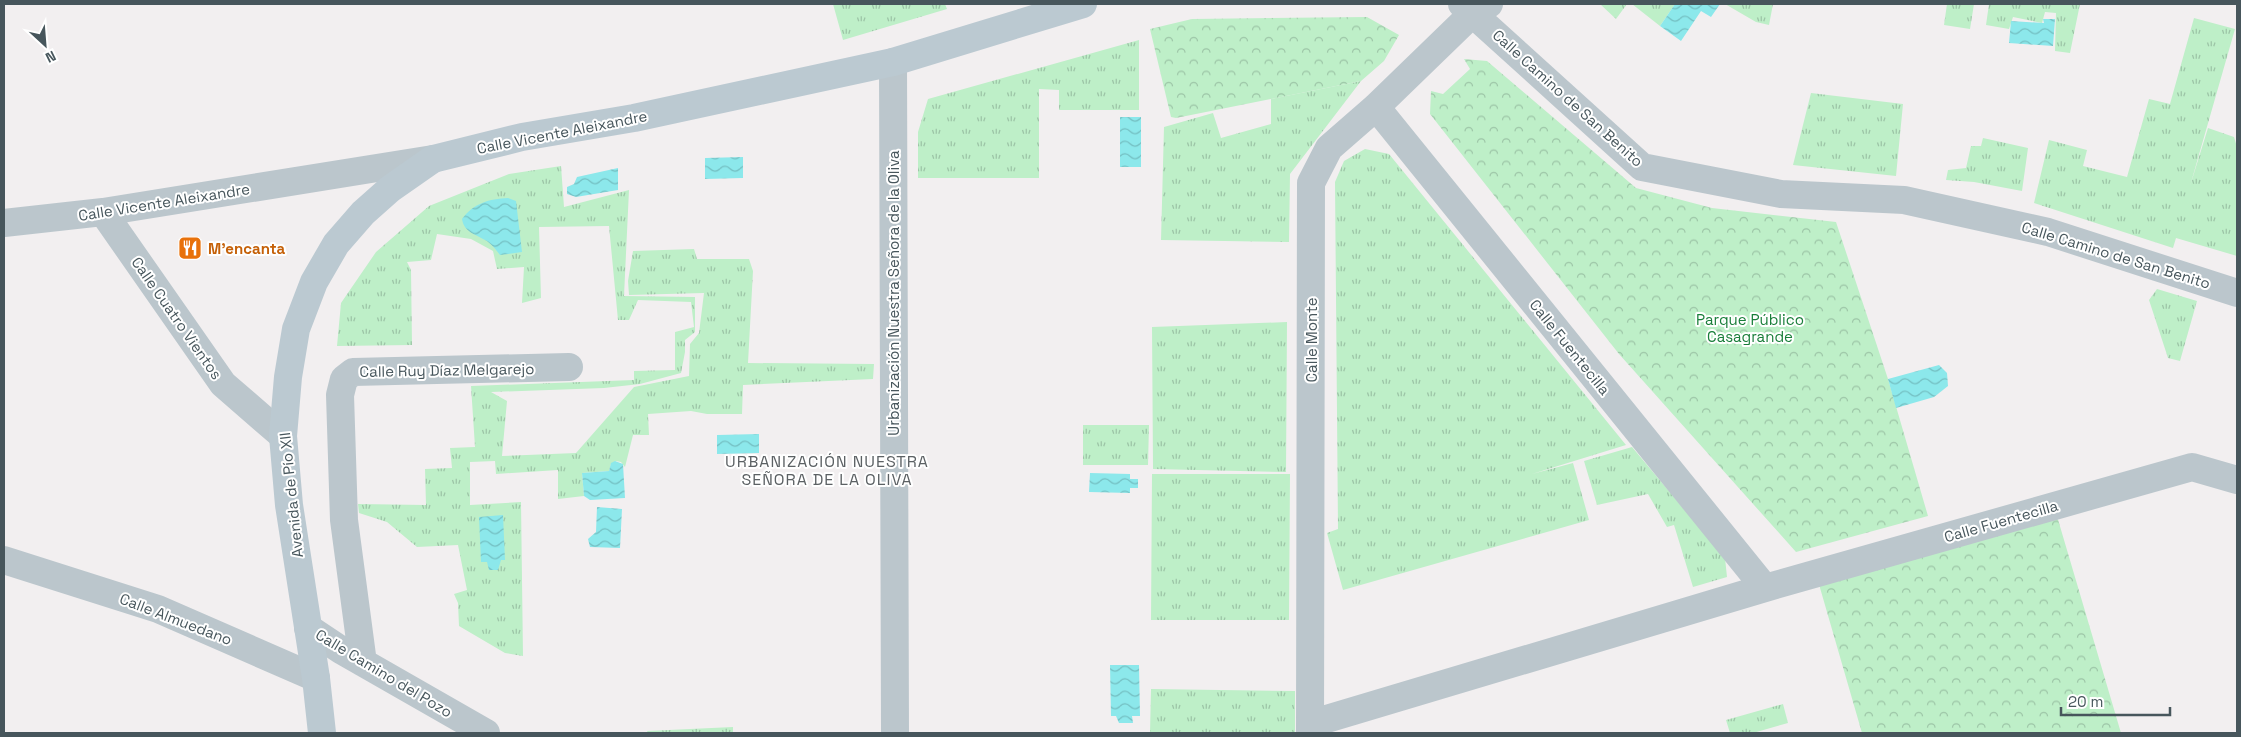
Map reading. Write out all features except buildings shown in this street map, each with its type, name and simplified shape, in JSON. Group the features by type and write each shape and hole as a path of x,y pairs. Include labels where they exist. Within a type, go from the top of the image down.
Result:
{"main road":[{"name":"Calle Vicente Aleixandre","path":"433,159 522,137 634,118 893,62 1083,4"},
{"name":"Avenida de Pío XII","path":"322,733 316,678 289,505 283,436 288,377 296,329 314,282 336,244 363,213 390,189 433,159"}],"street":[{"name":"Calle Monte","path":"1310,729 1311,183 1329,148 1376,107 1475,7"},
{"name":"Calle Camino de San Benito","path":"1475,7 1642,167 1781,194 1904,200 2048,232 2237,293"},
{"name":"Urbanización Nuestra Señora de la Oliva","path":"893,62 895,733"},
{"name":"Calle Fuentecilla","path":"1376,107 1765,588"},
{"name":"Calle Vicente Aleixandre","path":"4,223 104,212 433,159"},
{"name":"Calle Cuatro Vientos","path":"104,212 223,384 283,436"},
{"name":"Calle Ruy Díaz Melgarejo","path":"363,663 344,520 340,395 344,379 353,372 569,367"},
{"name":"Calle Fuentecilla","path":"1310,729 1765,588 2192,467 2237,480"},
{"name":"Calle Almuedano","path":"4,560 158,609 316,678"},
{"name":"Calle Camino del Pozo","path":"308,628 363,663 486,733"}],"green space":[{"path":"833,4 945,4 947,9 843,40"},
{"path":"1600,4 1627,4 1616,19"},
{"path":"1632,4 1675,4 1660,26"},
{"path":"1725,4 1773,4 1769,25 1756,22"},
{"path":"1947,4 1974,4 1970,29 1944,25"},
{"path":"1989,4 2080,4 2070,53 2055,51 2056,13 2045,12 2042,23 2013,17 2009,29 1986,25"},
{"path":"1367,17 1399,35 1384,61 1361,81 1176,118 1171,117 1150,29 1192,19"},
{"path":"2194,18 2235,29 2190,186 2208,128 2234,137 2237,147 2237,256 2176,238 2173,248 2034,203 2049,140 2087,150 2083,166 2127,177 2149,99 2170,104"},
{"path":"1139,40 1139,110 1059,110 1059,90 1039,89 1039,178 918,178 918,132 928,99"},
{"name":"Parque Público Casagrande","path":"1464,59 1487,61 1636,188 1712,208 1836,222 1888,379 1928,516 1796,552 1619,354 1430,114 1431,91 1443,94 1470,69"},
{"path":"1361,81 1290,174 1289,242 1161,240 1164,127 1213,113 1221,138 1271,124 1271,99"},
{"path":"1811,93 1903,104 1896,176 1793,165"},
{"path":"1983,138 2028,148 2022,191 1974,182 1946,180 1948,170 1966,168 1971,146 1981,146"},
{"path":"1365,149 1389,154 1626,445 1532,474 1573,463 1589,520 1343,590 1327,533 1338,529 1335,182 1344,161"},
{"path":"561,166 564,207 629,190 624,296 695,297 695,332 685,340 681,373 640,384 604,388 491,392 507,401 502,456 576,453 634,387 689,376 690,344 699,333 704,293 629,295 628,281 633,251 694,249 697,259 749,259 753,271 748,363 874,364 873,379 743,385 742,414 707,414 691,411 648,414 649,435 633,435 625,467 621,462 616,461 611,464 609,471 582,473 584,496 558,499 558,470 496,474 495,461 470,462 470,505 521,502 523,656 505,653 459,626 458,603 454,594 467,590 458,545 417,547 387,522 359,513 358,504 426,505 425,469 452,468 450,448 475,447 471,386 634,380 634,371 675,370 675,332 694,327 691,302 638,300 629,320 618,320 609,226 539,227 541,298 522,303 524,267 497,269 493,251 471,239 437,234 431,260 407,262 411,270 412,345 337,346 341,303 376,252 429,206 509,174"},
{"path":"2157,289 2197,301 2180,361 2168,358 2149,300"},
{"path":"1287,322 1286,472 1153,469 1152,327"},
{"path":"1083,425 1149,425 1148,465 1083,465"},
{"path":"1632,447 1725,558 1727,577 1693,587 1674,525 1667,527 1648,494 1597,505 1584,461"},
{"path":"1152,474 1290,474 1289,620 1151,620"},
{"path":"2054,506 2121,733 1862,733 1816,574"},
{"path":"1151,689 1295,691 1295,733 1150,733"},
{"path":"1783,704 1788,723 1753,733 1730,733 1726,720"},
{"path":"733,727 733,733 648,733 647,731"}],"water":[{"path":"1675,4 1720,4 1711,17 1701,11 1681,41 1660,26"},
{"path":"2043,19 2055,19 2053,46 2009,43 2011,21 2044,23"},
{"path":"1120,117 1141,117 1141,167 1120,167"},
{"path":"743,157 743,178 705,179 705,158"},
{"path":"618,168 618,190 576,197 567,194 567,187 574,184 577,177"},
{"path":"508,198 516,201 522,252 500,255 489,243 470,232 465,227 462,219 472,209 482,203 494,199"},
{"path":"1939,365 1947,373 1948,386 1934,397 1896,408 1888,379"},
{"path":"759,434 759,453 717,454 717,435"},
{"path":"615,461 623,464 625,498 590,500 584,496 582,473 609,471 611,463"},
{"path":"1090,473 1130,474 1130,479 1138,479 1138,488 1130,488 1130,493 1089,492"},
{"path":"597,507 622,509 620,548 590,547 588,539 596,532"},
{"path":"503,515 505,560 501,560 498,570 489,570 487,562 481,562 479,517"},
{"path":"1110,665 1139,665 1140,716 1132,716 1133,723 1119,723 1116,716 1111,716"}],"place":[{"name":"M'encanta","path":"190,248"}],"district":[{"name":"URBANIZACIÓN NUESTRA SEÑORA DE LA OLIVA","path":"827,470"}]}
